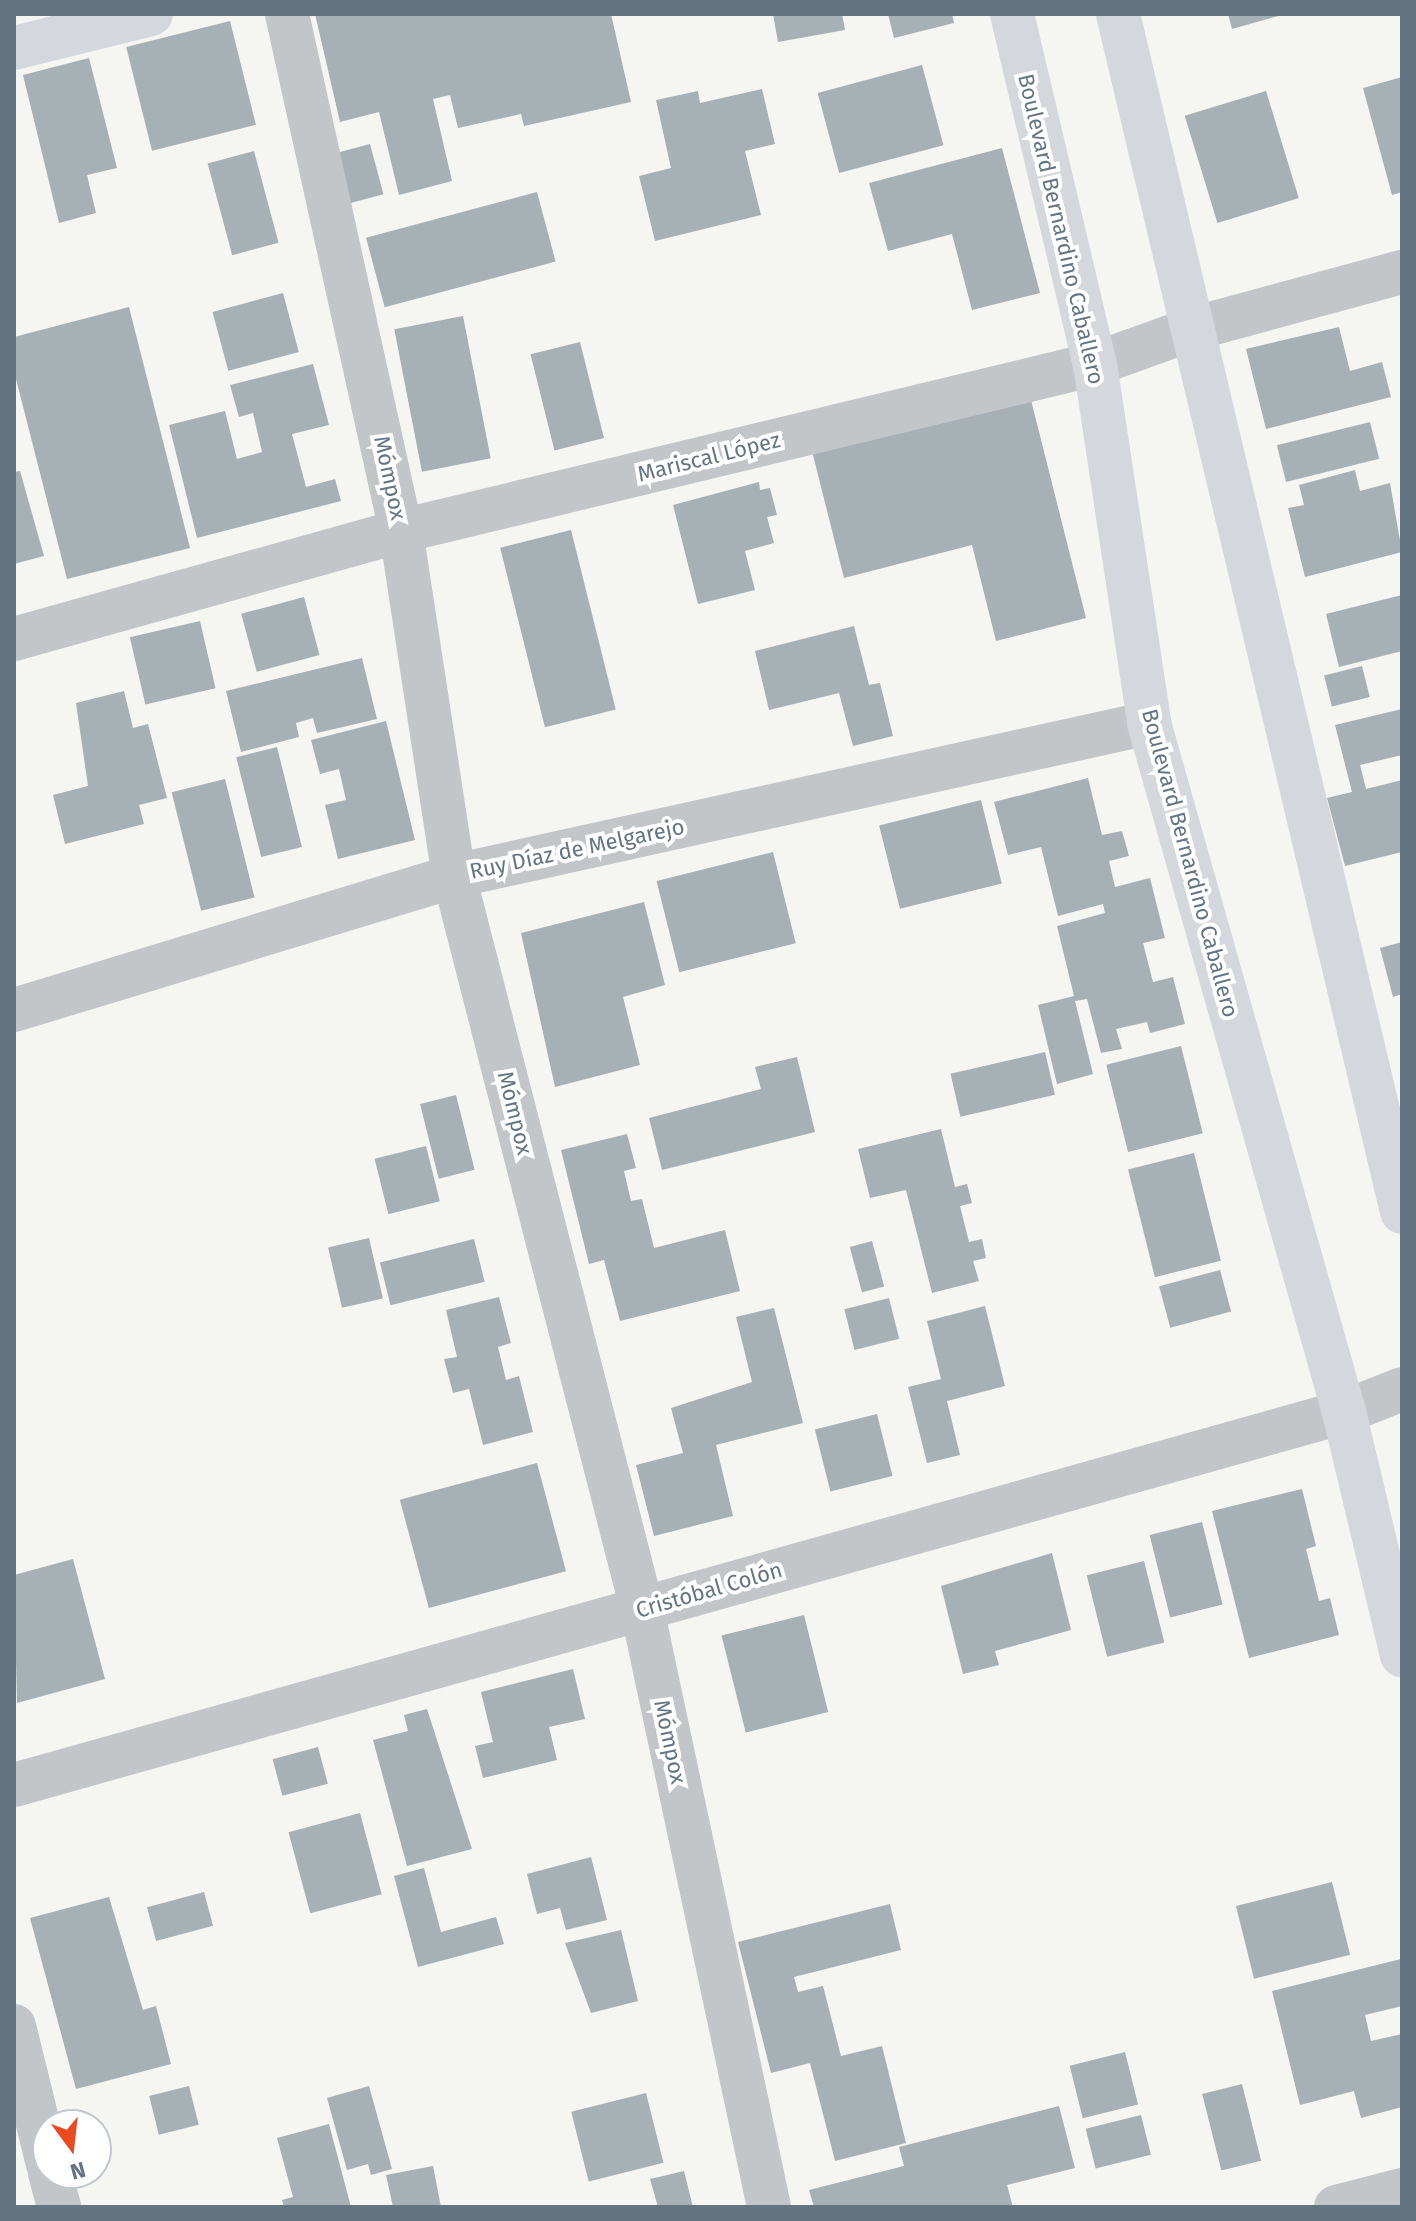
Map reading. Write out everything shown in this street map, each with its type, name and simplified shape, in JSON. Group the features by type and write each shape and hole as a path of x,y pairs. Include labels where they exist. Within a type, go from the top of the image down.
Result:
{"main road":[{"path":"14,48 151,14"},
{"name":"Boulevard Bernardino Caballero","path":"1012,14 1095,364 1149,723 1344,1412 1402,1655"},
{"path":"1118,14 1402,1212"}],"street":[{"name":"Mómpox","path":"287,14 401,531 454,876 642,1609 769,2207"},
{"name":"Mariscal López","path":"14,639 401,531 1095,364 1192,329 1402,272"},
{"name":"Ruy Díaz de Melgarejo","path":"14,1010 454,876 1149,723"},
{"name":"Cristóbal Colón","path":"14,1785 1344,1412 1402,1389"},
{"path":"14,2026 34,2109"},
{"path":"1336,2207 1402,2190"}],"building":[{"path":"315,14 611,14 631,102 524,126 521,114 458,128 450,95 433,99 452,181 399,195 379,112 340,122"},
{"path":"773,14 842,14 845,30 778,42"},
{"path":"888,14 952,14 954,23 894,38"},
{"path":"1228,14 1282,14 1282,15 1232,29"},
{"path":"230,21 256,125 152,151 126,47"},
{"path":"89,58 117,168 87,175 96,213 59,223 23,75"},
{"path":"922,65 943,145 839,173 818,93"},
{"path":"1402,77 1402,192 1392,195 1363,88"},
{"path":"762,89 775,144 745,151 761,215 655,241 639,176 671,168 656,100 698,91 700,103"},
{"path":"1266,91 1299,198 1217,223 1185,116"},
{"path":"370,144 383,194 349,204 335,153"},
{"path":"1002,148 1040,293 972,310 952,234 888,251 869,183"},
{"path":"254,151 279,243 232,255 208,163"},
{"path":"537,192 556,262 385,307 366,238"},
{"path":"283,293 299,352 228,371 212,312"},
{"path":"129,307 190,548 67,579 14,371 14,337"},
{"path":"463,316 491,458 422,472 394,329"},
{"path":"1339,327 1350,371 1382,362 1391,397 1266,429 1246,349"},
{"path":"580,342 604,438 554,450 531,354"},
{"path":"313,364 329,425 292,434 306,487 335,479 341,501 197,538 169,425 225,411 237,459 262,452 253,413 239,417 230,385"},
{"path":"1030,396 1086,618 996,641 972,545 844,578 812,451"},
{"path":"1370,422 1379,459 1286,482 1277,445"},
{"path":"1355,470 1360,491 1390,483 1402,552 1305,577 1288,508 1304,505 1299,485"},
{"path":"20,471 44,556 14,564 14,472"},
{"path":"759,482 760,490 770,488 777,515 767,517 774,543 745,551 755,590 698,604 673,505"},
{"path":"571,530 616,710 545,727 500,548"},
{"path":"1402,595 1402,651 1339,667 1326,614"},
{"path":"304,597 320,655 257,672 241,614"},
{"path":"200,621 216,688 145,704 130,637"},
{"path":"854,626 869,685 880,683 893,736 853,746 839,693 769,710 755,651"},
{"path":"362,658 377,719 317,733 313,718 296,723 299,737 241,752 226,691"},
{"path":"1362,666 1370,697 1332,706 1324,675"},
{"path":"124,691 133,728 148,724 167,798 139,805 144,824 65,844 53,795 88,786 76,703"},
{"path":"1402,709 1402,755 1360,765 1366,789 1402,780 1402,852 1345,866 1327,798 1352,792 1335,725"},
{"path":"386,721 415,840 338,859 325,805 346,800 339,769 320,774 311,740"},
{"path":"277,747 302,847 261,857 236,757"},
{"path":"1088,778 1102,835 1122,831 1129,856 1109,861 1115,887 1150,878 1165,938 1143,943 1153,982 1173,977 1185,1024 1150,1033 1147,1022 1116,1029 1122,1049 1101,1053 1087,999 1075,1001 1093,1074 1057,1084 1038,1005 1074,996 1057,926 1105,913 1103,904 1058,916 1041,847 1008,855 994,802"},
{"path":"225,779 255,897 201,911 172,792"},
{"path":"981,800 1002,883 900,909 879,825"},
{"path":"773,852 796,943 679,972 657,881"},
{"path":"644,902 665,985 623,997 640,1065 555,1087 521,933"},
{"path":"1402,942 1402,994 1393,997 1380,948"},
{"path":"1181,1046 1203,1133 1128,1152 1106,1065"},
{"path":"1045,1052 1055,1095 960,1117 950,1074"},
{"path":"797,1057 815,1132 662,1170 649,1118 761,1089 755,1067"},
{"path":"456,1095 475,1170 439,1179 420,1104"},
{"path":"941,1129 955,1187 967,1184 972,1203 960,1206 969,1242 982,1239 986,1258 973,1261 979,1281 932,1293 906,1190 870,1198 858,1149"},
{"path":"627,1134 636,1168 624,1171 631,1201 642,1199 654,1248 725,1230 740,1291 620,1321 604,1260 589,1264 561,1150"},
{"path":"426,1146 440,1201 388,1214 375,1159"},
{"path":"1194,1153 1221,1261 1155,1277 1128,1169"},
{"path":"369,1238 383,1298 342,1308 328,1247"},
{"path":"474,1239 485,1282 391,1305 380,1262"},
{"path":"872,1241 884,1286 862,1292 850,1247"},
{"path":"1220,1270 1231,1312 1170,1328 1159,1286"},
{"path":"499,1297 511,1343 498,1347 506,1380 519,1376 533,1432 483,1445 469,1389 453,1393 444,1359 457,1357 446,1310"},
{"path":"889,1298 899,1339 855,1350 844,1309"},
{"path":"985,1306 1005,1386 947,1401 960,1455 927,1463 908,1387 941,1379 927,1321"},
{"path":"774,1308 803,1423 716,1445 733,1516 654,1536 636,1465 683,1453 671,1408 752,1382 736,1317"},
{"path":"877,1414 892,1476 830,1492 815,1429"},
{"path":"537,1463 566,1571 429,1608 400,1500"},
{"path":"1302,1489 1316,1546 1306,1549 1319,1601 1330,1598 1339,1635 1249,1658 1212,1511"},
{"path":"1202,1522 1223,1604 1170,1618 1150,1535"},
{"path":"1052,1553 1071,1630 995,1651 999,1665 963,1674 941,1586"},
{"path":"73,1559 105,1679 17,1703 14,1575"},
{"path":"1144,1561 1164,1643 1107,1657 1087,1575"},
{"path":"804,1615 828,1712 746,1733 722,1636"},
{"path":"573,1669 585,1719 549,1727 557,1760 483,1778 475,1746 493,1742 481,1692"},
{"path":"427,1709 472,1849 407,1866 373,1740 408,1731 404,1715"},
{"path":"318,1747 328,1784 282,1796 273,1759"},
{"path":"360,1813 382,1894 310,1913 289,1832"},
{"path":"591,1857 607,1920 566,1930 560,1908 537,1914 527,1874"},
{"path":"424,1868 441,1932 496,1917 504,1944 418,1967 394,1876"},
{"path":"1332,1882 1350,1955 1254,1979 1236,1906"},
{"path":"204,1892 213,1926 156,1941 147,1907"},
{"path":"109,1897 143,2010 156,2006 171,2064 76,2089 30,1918"},
{"path":"890,1904 901,1950 794,1977 798,1992 823,1986 841,2056 882,2046 906,2143 835,2161 810,2063 771,2073 738,1942"},
{"path":"621,1930 638,2001 591,2013 565,1943"},
{"path":"1401,1959 1402,2006 1365,2015 1371,2041 1402,2034 1402,2107 1361,2118 1354,2091 1300,2105 1272,1991"},
{"path":"1125,2052 1138,2104 1083,2118 1070,2066"},
{"path":"1242,2084 1261,2161 1221,2171 1202,2094"},
{"path":"189,2086 199,2125 159,2135 149,2096"},
{"path":"369,2086 392,2169 371,2175 368,2164 347,2170 327,2098"},
{"path":"646,2093 663,2163 589,2181 571,2112"},
{"path":"1059,2106 1075,2168 1007,2185 1013,2207 814,2207 809,2190 904,2166 899,2147"},
{"path":"1141,2115 1151,2155 1096,2169 1086,2129"},
{"path":"329,2124 351,2207 284,2207 282,2200 293,2197 277,2138"},
{"path":"433,2166 441,2207 393,2207 386,2175"},
{"path":"684,2171 693,2207 658,2207 650,2179"}]}
